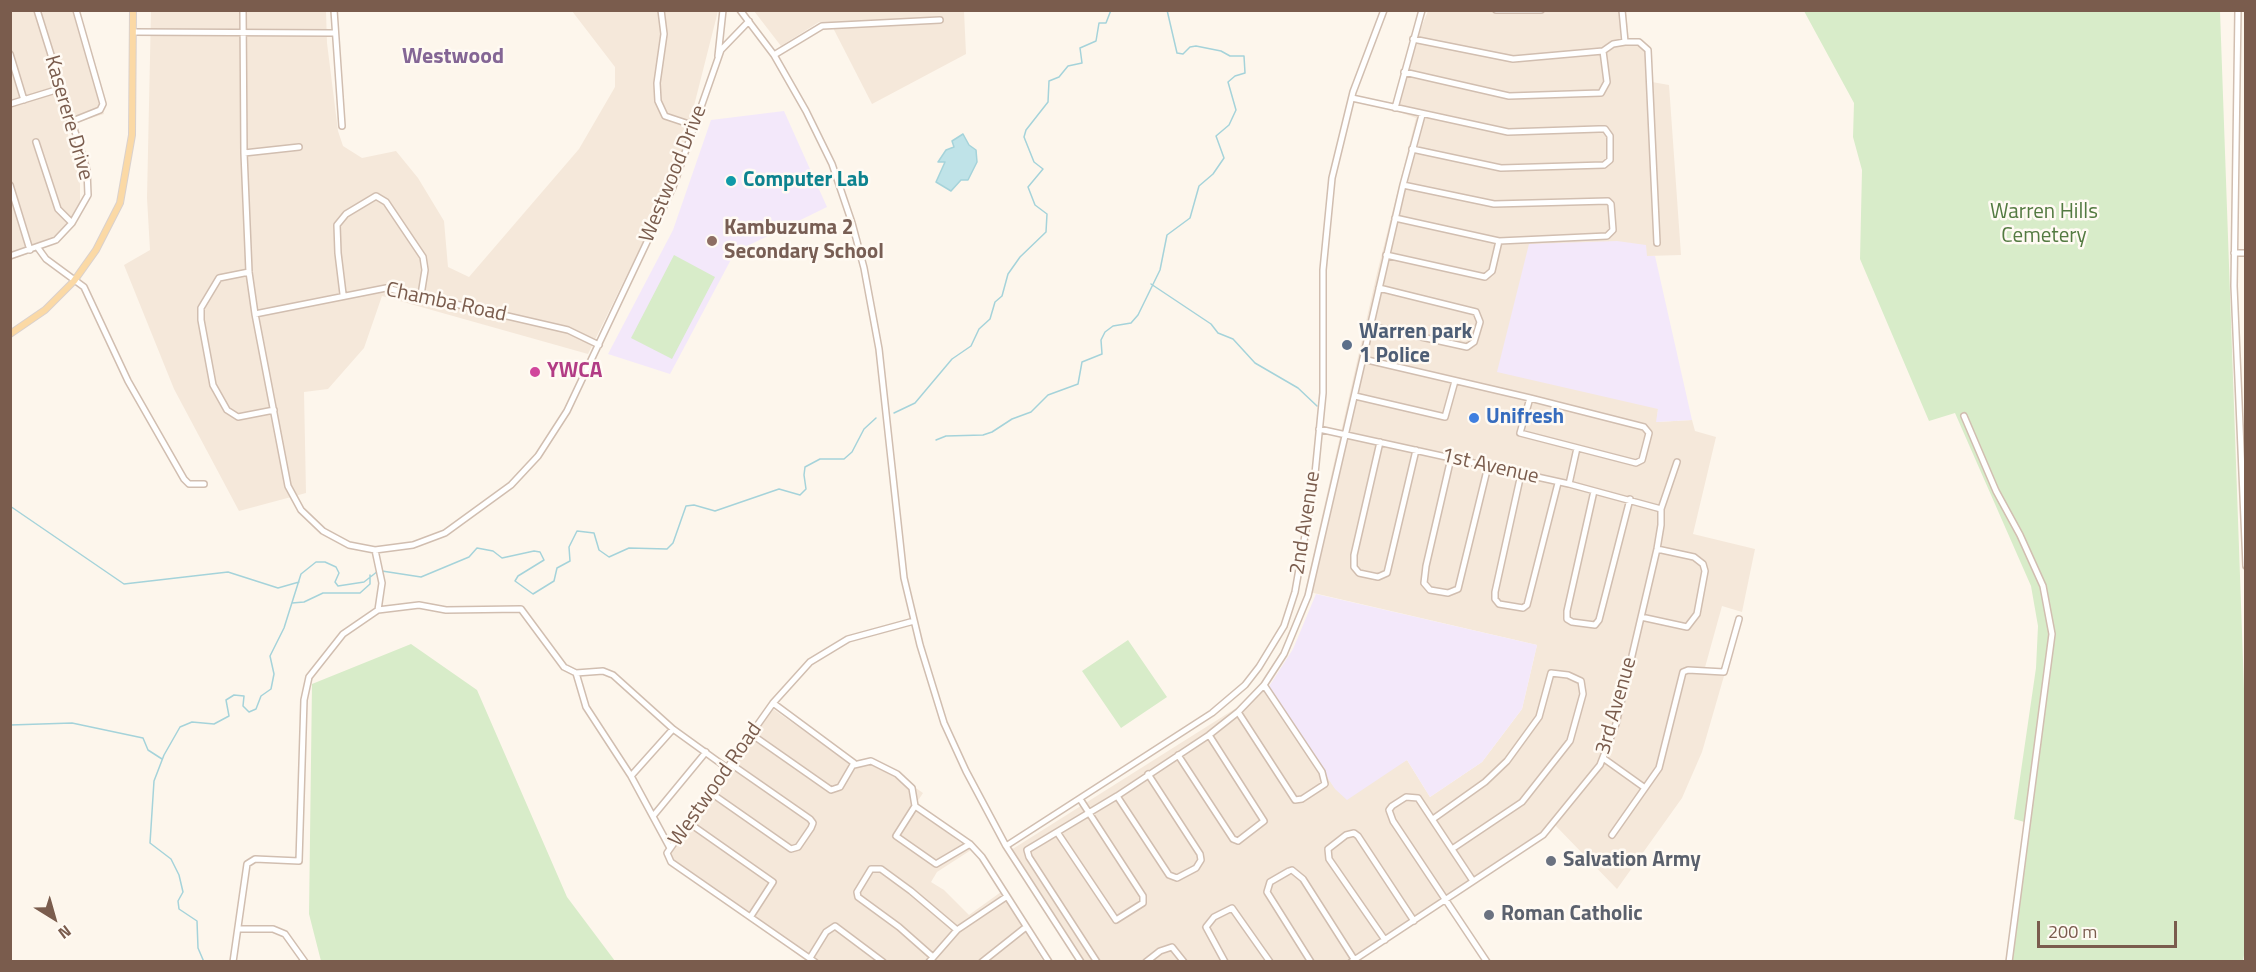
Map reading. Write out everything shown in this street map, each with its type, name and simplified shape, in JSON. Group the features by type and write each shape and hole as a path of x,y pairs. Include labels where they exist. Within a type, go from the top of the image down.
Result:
{"main road":[{"path":"10,334 45,310 74,281 109,227 123,189 132,135 133,10"}],"street":[{"name":"Kaserere Drive","path":"10,256 56,240 72,223 86,201 88,187 87,170 59,89 37,10"},
{"path":"70,122 100,110 103,104 76,10"},
{"name":"Westwood Drive","path":"243,10 244,153 249,272 288,486 298,506 316,525 334,538 359,548 375,550 413,546 438,537 516,481 538,456 561,422 673,187 718,58 726,43 749,21"},
{"path":"334,10 333,33 342,126"},
{"path":"661,10 664,34 657,92 661,110 672,120 695,126"},
{"path":"718,58 723,10"},
{"path":"740,10 774,55 796,92 831,164 864,268 881,370 900,552 914,621 944,723 966,771 1006,846 1081,962"},
{"name":"2nd Avenue","path":"1006,846 1212,713 1245,685 1284,626 1295,592 1307,529 1319,429 1323,384 1323,270 1332,178 1352,98 1384,10"},
{"path":"1395,108 1422,10"},
{"path":"1496,10 1541,10"},
{"path":"1622,10 1625,42"},
{"path":"2238,10 2234,253 2246,566"},
{"path":"774,55 822,26 940,20"},
{"path":"134,32 333,33"},
{"path":"1413,39 1513,59 1603,51 1613,44 1639,42 1649,54 1657,243"},
{"path":"1404,72 1509,96 1601,93 1606,82 1603,51"},
{"path":"10,54 24,100"},
{"path":"2237,63 2246,63"},
{"path":"10,104 59,89"},
{"path":"1352,98 1508,132 1605,129 1610,136 1610,160 1604,165 1501,168 1412,149"},
{"path":"1027,850 1117,796 1209,735 1238,712 1264,685 1284,654 1301,616 1355,396 1386,255 1422,114"},
{"path":"36,142 58,209 72,223"},
{"path":"244,153 299,147"},
{"path":"10,185 30,250"},
{"path":"1395,218 1499,241 1607,236 1613,230 1611,204 1608,201 1494,204 1403,185"},
{"path":"343,294 337,225 346,214 376,196 386,202 423,257 425,270 421,295"},
{"path":"10,215 19,213"},
{"path":"1386,255 1485,277 1492,272 1499,241"},
{"path":"38,248 46,259 84,286 128,381 184,479 189,484 204,484"},
{"path":"2234,253 2246,253"},
{"path":"249,272 219,278 202,305 201,320 213,385 226,410 238,417 274,411"},
{"name":"Chamba Road","path":"255,314 343,294 381,288 421,295 568,330 599,345"},
{"path":"1371,326 1467,347 1474,342 1480,322 1476,312 1379,288"},
{"path":"2238,342 2246,342"},
{"path":"1363,359 1530,398 1644,427 1649,433 1642,460 1636,463 1520,433 1530,398"},
{"path":"1355,396 1446,417 1455,381"},
{"path":"1964,416 2007,515 2035,567 2048,602 2052,626 2009,962"},
{"name":"1st Avenue","path":"1319,429 1569,484 1661,509"},
{"path":"1380,442 1354,555 1354,567 1359,573 1378,577 1387,573 1416,450"},
{"path":"1569,484 1577,448"},
{"path":"1451,458 1426,566 1424,583 1430,590 1448,593 1458,589 1488,466"},
{"name":"3rd Avenue","path":"1353,960 1546,832 1603,758 1616,724 1657,549 1662,525 1661,509 1677,462"},
{"path":"1521,474 1495,592 1495,599 1499,604 1523,608 1527,605 1558,483"},
{"path":"1594,490 1567,611 1567,619 1572,622 1594,625 1599,620 1630,499"},
{"path":"1307,529 1322,532"},
{"path":"1641,617 1687,627 1697,614 1705,571 1703,564 1694,557 1657,549"},
{"path":"375,550 382,587 378,610"},
{"path":"233,962 247,864 255,859 299,861 304,700 309,677 343,634 378,610 419,605 446,610 517,608 527,614 561,664 576,673 603,671 613,675 673,729 810,819 813,823 812,828 798,847 791,849 711,793"},
{"path":"1612,835 1654,777 1663,758 1683,672 1688,669 1724,672 1739,619"},
{"name":"Westwood Road","path":"813,960 671,862 668,853 773,703 802,669 826,650 868,632 914,621"},
{"path":"576,673 586,707 631,776 670,848"},
{"path":"1433,819 1485,782 1507,760 1539,717 1551,673 1568,675 1581,681 1583,694 1570,741 1522,802 1452,849"},
{"path":"1238,712 1295,800 1302,799 1325,784 1322,772 1264,685"},
{"path":"773,703 854,765"},
{"path":"1212,713 1221,725"},
{"path":"631,776 673,729"},
{"path":"751,734 833,791 840,787 854,765 871,761 897,774 912,788 915,806 896,836 931,862 940,864 970,843"},
{"path":"1178,755 1233,839 1238,841 1264,821 1209,735"},
{"path":"654,815 706,752"},
{"path":"1603,758 1645,788"},
{"path":"1117,796 1169,875 1177,878 1196,868 1201,860 1200,854 1148,774"},
{"path":"1473,881 1421,802 1412,796 1389,810 1393,821 1487,962"},
{"path":"1057,832 1116,920 1143,903 1143,896 1080,799"},
{"path":"915,806 970,843 982,857 1046,960"},
{"path":"689,823 773,882 751,916"},
{"path":"1385,940 1329,859 1328,849 1347,835 1354,833 1358,836 1414,921"},
{"path":"1019,838 1097,962"},
{"path":"957,930 911,891 881,870 871,869 857,892 858,897 899,927 931,959 957,930 1006,897"},
{"path":"1311,962 1267,892 1270,882 1292,870 1302,879 1353,960"},
{"path":"1225,962 1206,927 1214,917 1232,908 1237,911 1270,962"},
{"path":"813,960 826,932 835,926 883,962"},
{"path":"982,962 1026,927"},
{"path":"238,930 273,929 285,934 305,962"},
{"path":"1146,962 1160,951 1172,947 1184,962"}],"shaded area":[{"path":"11,11 77,11 104,114 66,126 80,184 80,210 68,228 49,246 11,260"},
{"path":"151,11 326,11 327,43 338,131 343,146 362,158 396,151 418,178 444,221 448,267 469,277 579,149 615,87 615,67 572,11 718,11 677,173 588,354 382,296 364,348 328,389 304,392 306,493 239,511 174,389 124,265 150,250 147,198"},
{"path":"754,11 964,11 966,54 872,104 830,22 819,22 781,46"},
{"path":"1428,11 1626,11 1629,40 1649,47 1652,82 1669,85 1681,255 1647,256 1657,422 1692,420 1695,431 1716,437 1693,534 1755,549 1742,612 1722,606 1704,671 1724,676 1702,752 1682,798 1617,889 1553,823 1543,834 1346,961 1082,961 1011,850 1268,688 1335,788 1340,791 1407,760 1430,797 1482,762 1522,709 1537,645 1305,591 1377,273 1416,118 1396,111 1418,35"},
{"name":"Kambuzuma 2 Secondary School","path":"784,111 827,207 735,252 670,374 608,354 673,230 711,120"},
{"path":"1617,241 1646,245 1647,256 1655,256 1692,420 1656,422 1658,409 1497,372 1529,244"},
{"path":"1316,594 1537,645 1522,709 1482,762 1430,797 1407,760 1347,800 1335,789 1268,688 1293,649"},
{"path":"773,709 852,765 871,757 923,793 913,808 971,850 937,872 931,882 944,890 969,915 1001,892 1043,961 806,961 666,857"}],"green space":[{"name":"Warren Hills Cemetery","path":"1804,11 2220,11 2245,717 2246,943 2243,961 2011,961 2028,823 2014,819 2036,668 2038,626 2031,586 1955,413 1929,421 1860,259 1862,170 1853,137 1854,103"},
{"path":"674,255 715,277 672,359 631,338"},
{"path":"1128,640 1167,697 1121,728 1082,671"},
{"path":"411,644 477,690 567,897 615,961 321,961 309,914 312,684"}],"water":[{"path":"963,134 969,145 976,150 977,162 968,180 961,180 951,191 936,182 945,162 938,162 946,150 954,147 952,141"}],"waterway":[{"path":"894,413 915,403 952,359 971,346 979,329 990,319 995,302 1002,296 1008,274 1020,257 1046,232 1047,214 1035,205 1028,187 1043,169 1034,162 1024,137 1026,130 1048,102 1049,81 1059,77 1068,66 1082,63 1080,48 1096,41 1099,23 1106,23 1111,10"},
{"path":"936,440 946,436 983,435 992,432 1012,419 1031,412 1048,395 1078,384 1082,362 1102,354 1101,340 1105,332 1113,326 1131,323 1138,315 1160,270 1167,235 1190,218 1199,186 1213,174 1224,158 1216,136 1229,125 1236,110 1228,82 1235,76 1245,73 1244,56 1230,56 1221,51 1196,46 1190,47 1183,54 1177,53 1167,10"},
{"path":"1151,284 1211,324 1218,333 1233,339 1255,363 1298,388 1317,406"},
{"path":"382,571 421,577 469,557 477,548 493,551 502,558 534,551 540,552 544,560 518,576 515,581 533,594 554,581 557,568 570,561 569,547 577,531 594,533 599,550 609,557 629,548 667,549 673,543 686,506 694,505 715,511 779,489 800,495 806,489 805,467 820,459 844,459 852,452 864,429 876,418"},
{"path":"10,506 124,584 228,572 278,588 299,582"},
{"path":"204,962 198,948 197,921 179,909 178,901 183,892 179,875 171,859 150,843 154,781 164,755 180,727 192,722 214,724 229,716 226,700 234,695 244,696 243,706 249,712 256,709 261,696 271,689 274,674 270,656 284,628 301,574 316,562 325,562 336,567 339,573 335,582 338,586 364,582 378,571"},
{"path":"292,603 304,602 323,593 360,593 370,584 370,575"},
{"path":"10,725 72,723 143,738 148,750 162,759"}],"place":[{"name":"Computer Lab","path":"731,181"},
{"name":"Kambuzuma 2 Secondary School","path":"712,241"},
{"name":"Warren park 1 Police","path":"1347,345"},
{"name":"YWCA","path":"535,372"},
{"name":"Unifresh","path":"1474,418"},
{"name":"Salvation Army","path":"1551,861"},
{"name":"Roman Catholic","path":"1489,915"}],"district":[{"name":"Westwood","path":"453,58"}]}
